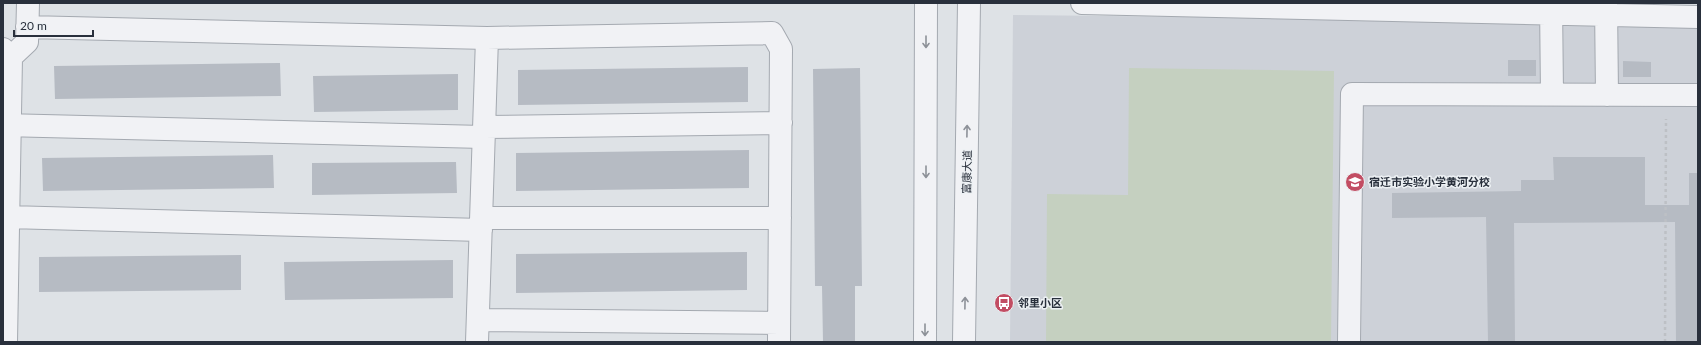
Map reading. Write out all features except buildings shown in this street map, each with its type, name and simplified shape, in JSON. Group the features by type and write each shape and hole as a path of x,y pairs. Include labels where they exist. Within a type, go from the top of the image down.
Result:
{"street":[{"path":"6,342 7,53 27,42 28,3"},
{"path":"925,342 926,3"},
{"name":"富康大道","path":"964,342 969,3"},
{"path":"1082,3 1606,9 1698,17"},
{"path":"1551,8 1552,94"},
{"path":"1606,9 1607,95"},
{"path":"27,27 487,38 772,33 781,49 779,332 478,320"},
{"path":"477,342 487,38"},
{"path":"1349,342 1352,94 1698,95"},
{"path":"6,125 484,132 780,123"},
{"path":"6,225 481,224 780,218"}],"path":[{"path":"1665,342 1666,95"}],"shaded area":[{"name":"宿迁市实验小学黄河分校","path":"1013,15 1698,22 1698,342 1010,342"}],"green space":[{"path":"1129,68 1334,71 1331,342 1046,342 1047,194 1128,195"}],"place":[{"name":"宿迁市实验小学黄河分校","path":"1355,182"},
{"name":"邻里小区","path":"1004,303"}]}
